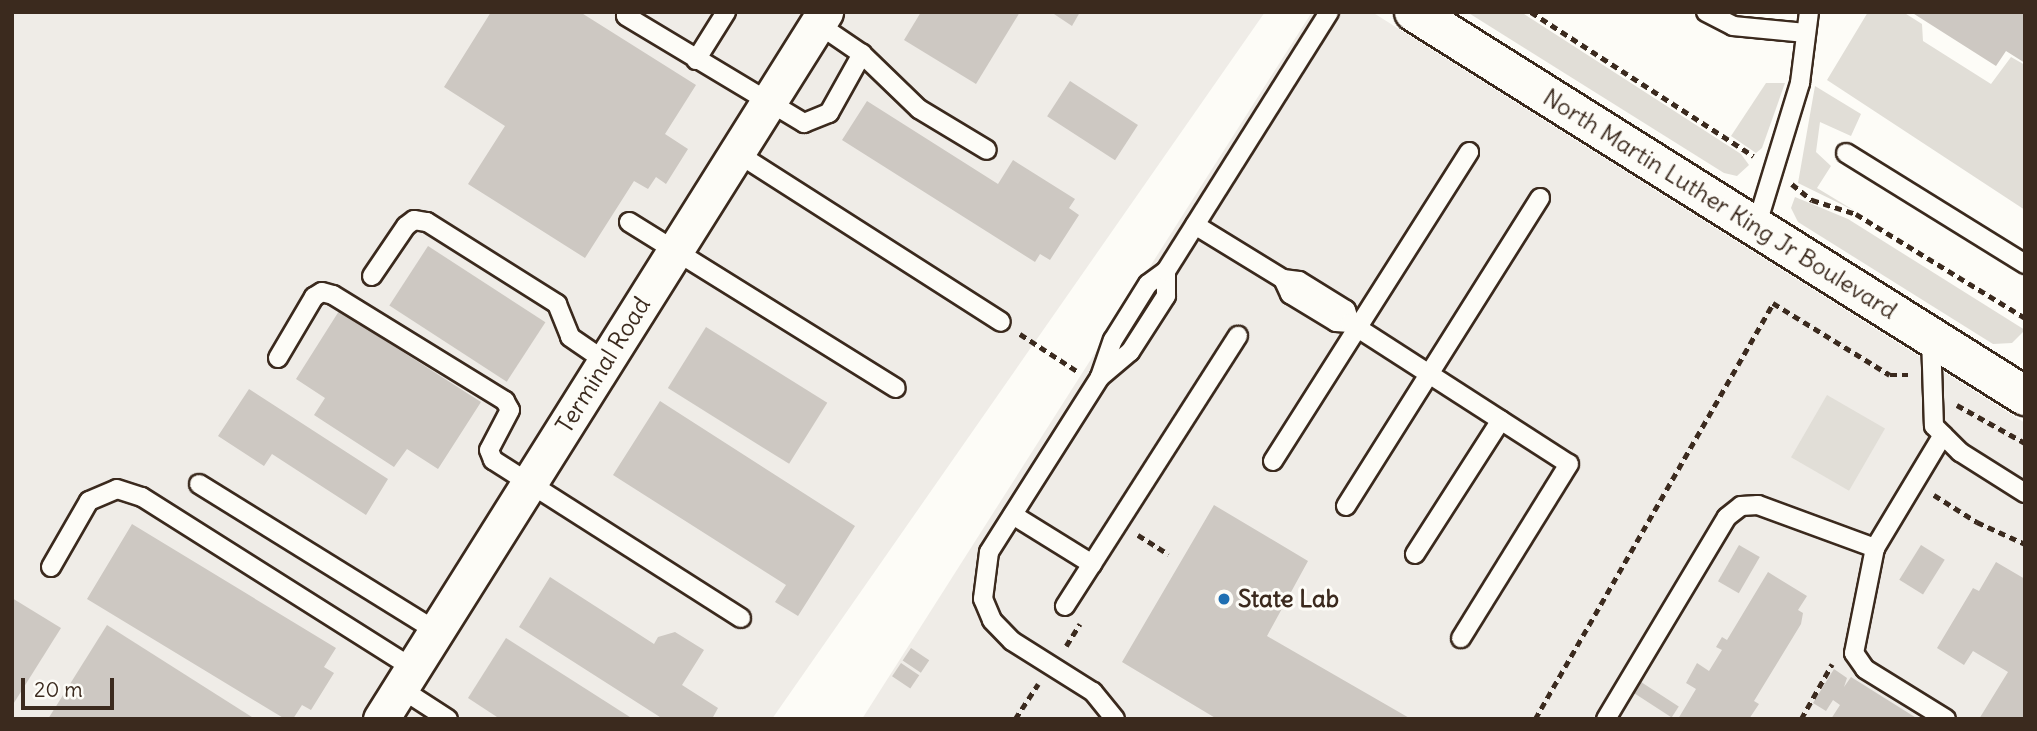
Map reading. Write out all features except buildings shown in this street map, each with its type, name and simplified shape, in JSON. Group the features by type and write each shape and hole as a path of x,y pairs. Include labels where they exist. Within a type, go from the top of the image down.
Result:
{"street":[{"name":"North Martin Luther King Jr Boulevard","path":"1414,12 1931,337 2022,388"},
{"name":"Terminal Road","path":"381,719 822,18"}],"lane":[{"path":"628,12 626,16 804,123 828,113 862,54"},
{"path":"696,60 726,12"},
{"path":"1115,719 1093,692 1012,641 992,620 983,599 983,577 989,552 1098,380 1130,352 1166,296 1166,271 1329,12"},
{"path":"1706,12 1733,26 1806,33"},
{"path":"1756,227 1800,83 1809,12"},
{"path":"822,18 919,109 987,150"},
{"path":"1273,461 1354,326 1469,152"},
{"path":"737,153 1001,322"},
{"path":"1846,153 2025,264"},
{"path":"1346,506 1540,198"},
{"path":"372,276 406,226 414,220 428,222 557,304 570,337 605,361"},
{"path":"629,222 896,388"},
{"path":"1195,225 1283,279 1290,294 1336,322 1354,326 1569,464 1461,638"},
{"path":"278,358 314,297 323,292 333,295 505,401 510,410 489,450 493,460 741,618"},
{"path":"1065,606 1238,335"},
{"path":"1931,337 1934,426 1960,452 2025,493"},
{"path":"1415,554 1500,420"},
{"path":"1943,435 1875,548 1854,653 1865,669 1946,719"},
{"path":"199,484 436,631"},
{"path":"51,567 89,501 117,489 142,497 406,678 449,719"},
{"path":"1606,719 1727,517 1741,506 1758,505 1875,548"},
{"path":"1013,515 1092,564"}],"path":[{"path":"1535,719 1773,303 1890,375 1904,372 2025,443"},
{"path":"1001,322 1098,380"},
{"path":"1915,482 1976,522 2025,544"},
{"path":"1801,719 1835,660 1854,653"}],"shaded area":[{"path":"12,12 1265,12 772,719 12,719"},
{"path":"1312,12 1372,12 2025,423 2025,719 862,719"},
{"path":"1467,12 1521,12 1741,154 1749,165 1737,176 1724,173"},
{"path":"1868,12 1903,12 1922,24 1923,41 1991,84 2011,57 2025,65 2025,210 1827,80"},
{"path":"1766,83 1785,83 1762,148 1756,153 1731,136"},
{"path":"1815,86 1861,114 1851,136 1820,122 1816,152 1831,166 1817,188 1855,211 1798,183"},
{"path":"1795,197 1848,219 2025,330 2012,343 1993,344 1798,222 1791,208"},
{"path":"1827,395 1885,428 1849,491 1791,457"}],"place":[{"name":"State Lab","path":"1224,599"}]}
